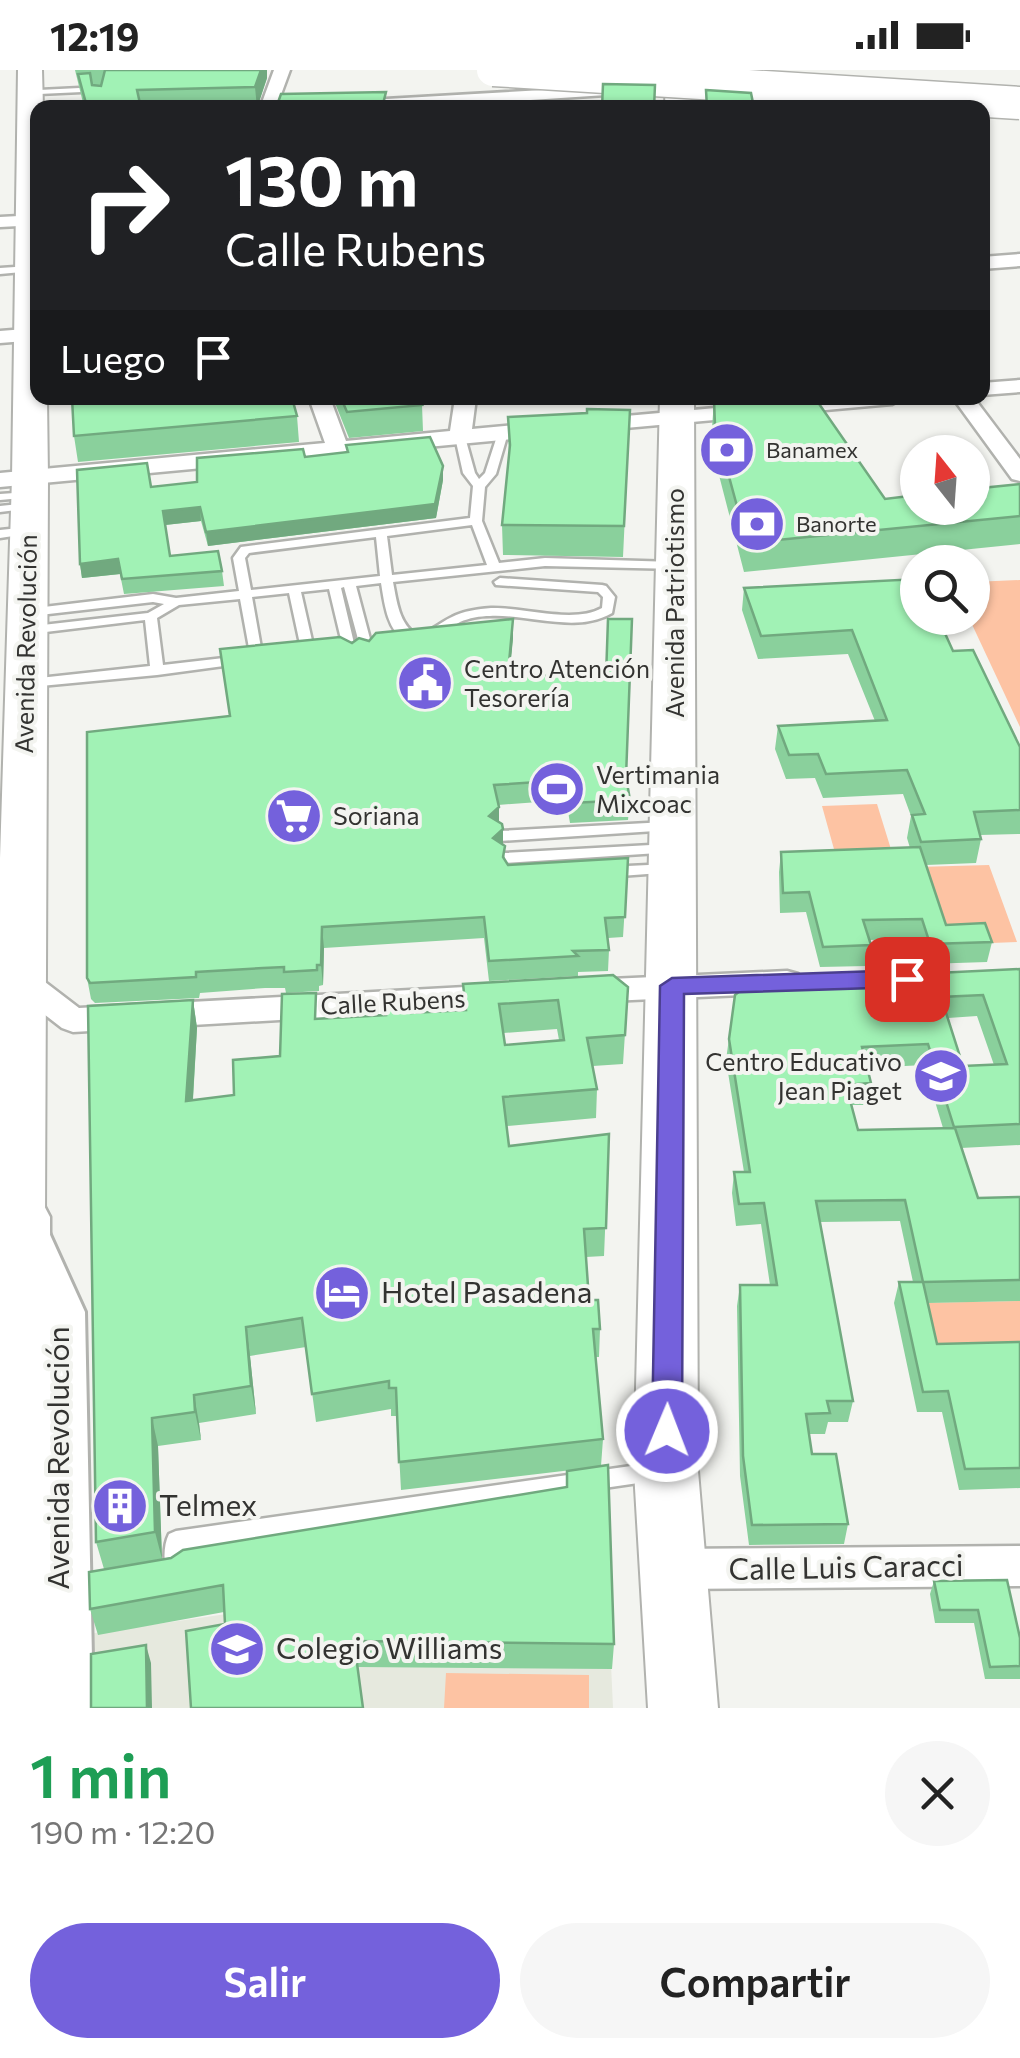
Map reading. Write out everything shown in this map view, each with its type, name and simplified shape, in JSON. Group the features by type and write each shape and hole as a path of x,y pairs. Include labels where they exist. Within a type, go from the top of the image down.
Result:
{"highway":[{"path":"506,81 950,100"},
{"path":"990,102 1020,103"},
{"path":"9,1236 10,1708"}],"main road":[{"path":"45,100 63,70"},
{"path":"472,70 506,81 960,100"},
{"path":"678,86 851,100"},
{"path":"990,102 1020,103"},
{"path":"990,103 1020,103"},
{"name":"Avenida Revolución","path":"30,134 15,270 22,335 14,516 21,650 12,797 9,1236 58,1312 72,1588 61,1708"},
{"name":"Avenida Patriotismo","path":"676,407 666,1471 683,1708"}],"street":[{"path":"270,100 276,71"},
{"path":"382,100 506,81"},
{"path":"990,262 1020,260"},
{"path":"990,388 1020,386"},
{"path":"322,405 338,449"},
{"path":"460,437 464,405"},
{"path":"14,516 338,449 503,433 676,407 721,405"},
{"path":"968,405 1020,474"},
{"name":"Calle Rubens","path":"10,994 73,1020 814,981"},
{"name":"Calle Luis Caracci","path":"671,1568 1020,1566"}],"lane":[{"path":"74,100 96,88 102,91 102,100"},
{"path":"494,567 476,521 479,486 490,474 503,433"},
{"path":"460,437 470,473 479,486"},
{"path":"271,657 245,594 238,558 245,550 476,521"},
{"path":"381,533 387,579 404,633 430,637 457,620 494,612 590,618 608,610 608,597 602,589 500,582"},
{"path":"542,585 544,566"},
{"path":"21,650 152,598 176,602 494,567 675,570"},
{"path":"349,583 368,654"},
{"path":"334,584 351,656"},
{"path":"21,650 157,670 271,657 307,648 294,589"},
{"path":"21,650 151,616 176,602"},
{"path":"151,616 157,670"},
{"path":"500,836 673,848"},
{"path":"504,858 673,848"},
{"path":"593,873 673,848"},
{"path":"160,1573 177,1570 176,1540 666,1471"}],"shaded area":[{"path":"1020,580 1020,727 977,635 990,635 990,581"},
{"path":"877,804 894,859 837,860 822,806"},
{"path":"989,865 1017,942 941,945 916,867"},
{"path":"1020,1301 1020,1362 931,1364 918,1303"},
{"name":"Colegio Williams","path":"378,1592 611,1664 613,1708 83,1708 81,1635"},
{"path":"446,1673 589,1675 589,1708 444,1708"}],"building":[{"path":"105,70 261,70 255,87 137,90 139,100 85,100 78,74 90,73 92,85 101,86"},
{"path":"603,84 655,85 654,100 602,100"},
{"path":"706,90 751,93 752,100 707,100"},
{"path":"386,92 384,100 279,100 281,94"},
{"path":"72,405 294,405 297,416 74,436"},
{"path":"344,405 422,405 347,412"},
{"path":"714,405 820,405 885,499 900,497 900,525 929,525 747,543 715,425"},
{"path":"587,409 630,410 624,526 502,525 510,445 508,417 587,413"},
{"path":"430,437 443,466 435,504 206,532 200,507 163,511 170,556 218,551 222,571 122,579 118,559 80,564 77,470 147,463 151,487 197,482 197,458 303,449 305,457 348,452 346,445"},
{"path":"1020,484 1020,516 990,519 990,487"},
{"path":"900,580 900,635 946,635 953,651 973,650 1020,747 1020,810 974,812 981,839 921,842 912,815 925,814 907,770 826,774 818,754 789,755 778,726 887,720 852,630 761,636 744,588"},
{"name":"Soriana","path":"513,619 508,674 606,677 608,619 632,619 626,777 630,800 571,803 567,780 494,785 499,807 489,816 502,824 503,829 493,838 505,846 503,857 508,865 628,858 625,917 605,918 609,950 573,951 578,956 489,961 484,917 322,927 321,965 317,965 317,970 284,972 284,967 263,968 196,972 196,977 90,983 87,732 230,716 220,649 340,637 352,643 359,638 369,641 376,633"},
{"path":"920,847 946,925 985,923 992,942 930,944 922,919 863,920 871,945 823,947 809,892 783,893 781,852"},
{"path":"1020,969 1020,1124 954,1127 928,1044 862,1047 871,1083 846,1085 858,1130 955,1128 978,1198 1020,1197 1020,1280 923,1282 905,1200 816,1201 853,1401 827,1401 830,1413 806,1414 812,1454 836,1454 848,1524 752,1525 743,1456 740,1285 777,1285 764,1203 739,1204 734,1172 750,1172 729,1039 735,995 751,982","holes":["983,995 1007,1064 963,1066 941,997"]},
{"path":"613,975 628,987 625,1035 587,1038 597,1089 503,1097 509,1146 609,1134 606,1228 584,1229 589,1300 598,1300 600,1329 593,1329 603,1439 399,1462 396,1388 389,1388 389,1381 312,1394 302,1318 246,1327 251,1386 194,1395 195,1412 152,1418 155,1532 96,1542 88,1006 193,1000 186,1101 234,1095 233,1060 280,1056 282,994 316,993 315,1019 386,1015 385,1006 411,1004 411,1013 466,1010 463,984","holes":["558,1000 564,1040 505,1045 499,1004"]},
{"path":"899,1282 923,1282 937,1344 1020,1342 1020,1468 965,1469 948,1391 923,1392"},
{"path":"608,1465 614,1644 354,1641 363,1708 191,1708 186,1631 225,1624 223,1585 90,1609 89,1572 171,1558 183,1550 567,1487 567,1471"},
{"path":"1007,1580 1020,1638 1020,1666 990,1667 978,1610 940,1610 934,1581"},
{"path":"146,1645 147,1708 91,1708 91,1654"}],"place":[{"name":"Banamex","path":"727,450"},
{"name":"Banorte","path":"757,524"},
{"name":"Centro Atención Tesorería","path":"425,683"},
{"name":"Vertimania Mixcoac","path":"557,789"},
{"name":"Soriana","path":"294,816"},
{"name":"Centro Educativo Jean Piaget","path":"941,1076"},
{"name":"Hotel Pasadena","path":"342,1293"},
{"name":"Telmex","path":"120,1506"},
{"name":"Colegio Williams","path":"237,1649"}],"route":[{"path":"667,1431 672,986 907,979"}]}
